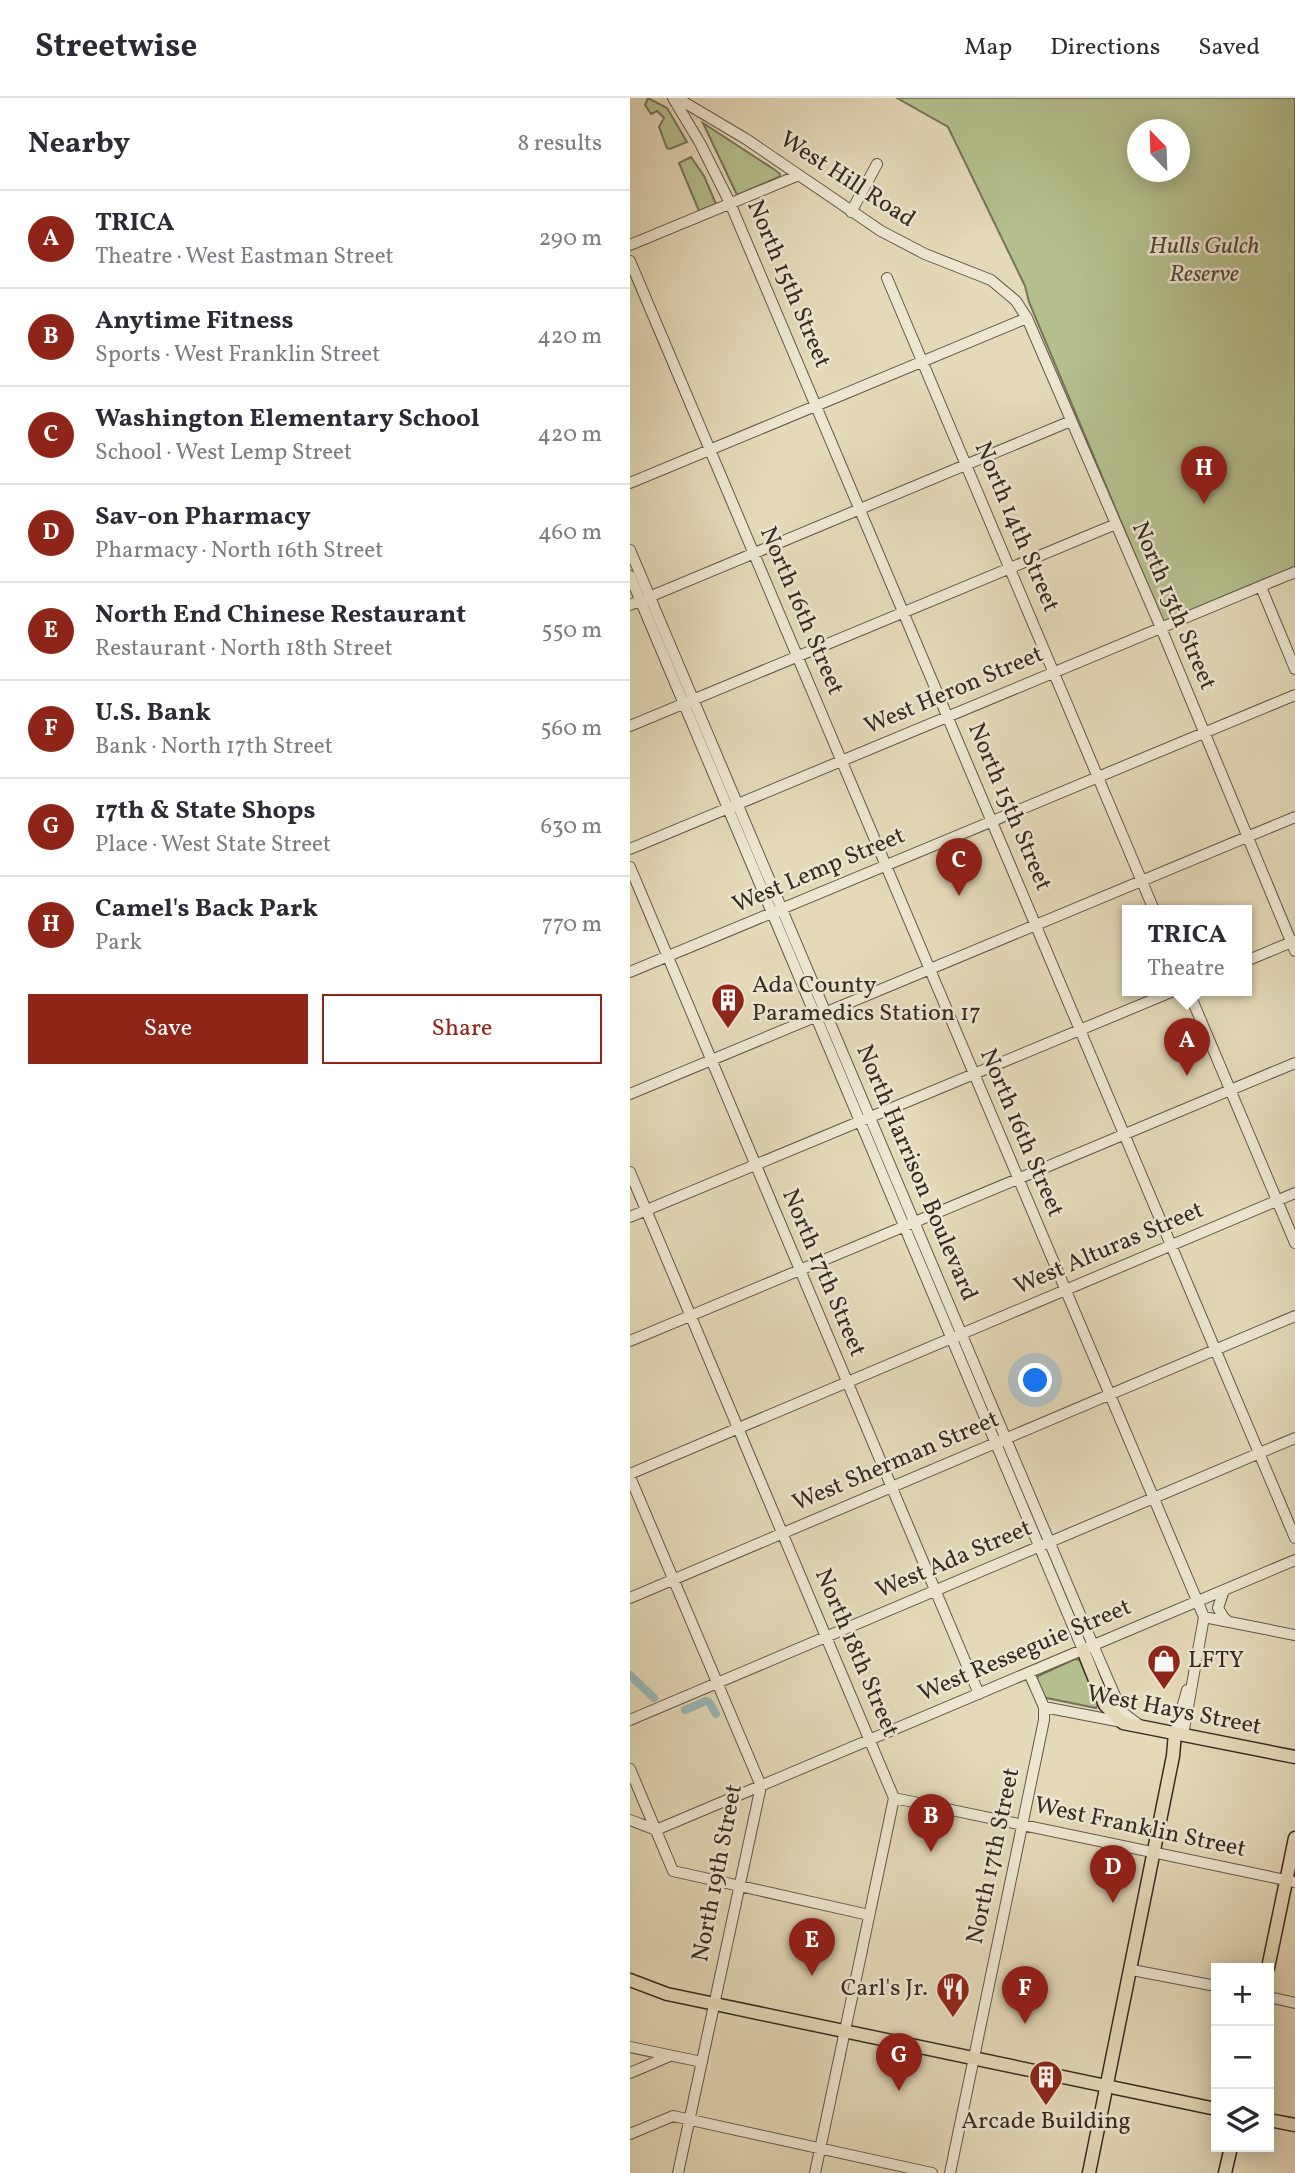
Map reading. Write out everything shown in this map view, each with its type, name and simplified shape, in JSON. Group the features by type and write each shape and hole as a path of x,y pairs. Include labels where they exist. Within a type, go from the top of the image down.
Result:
{"main road":[{"name":"North Harrison Boulevard","path":"1088,1647 1105,1705 1123,1723"},
{"name":"West Hays Street","path":"1123,1723 1295,1757"},
{"path":"1089,2173 1173,1756 1181,1744 1179,1734"},
{"path":"1269,1963 1290,1881 1295,1838"},
{"path":"630,1980 667,1994 1211,2108"},
{"path":"1274,2121 1295,2126"},
{"path":"1225,2173 1230,2152"}],"street":[{"name":"West Hill Road","path":"675,98 746,139 851,212 925,254 999,286"},
{"name":"North 15th Street","path":"675,98 730,203 817,405 1295,1538"},
{"path":"851,212 877,164"},
{"path":"630,245 799,175"},
{"name":"North 16th Street","path":"630,261 1204,1617"},
{"name":"North 14th Street","path":"887,278 1152,905"},
{"name":"North 13th Street","path":"999,286 1016,301 1027,318 1294,945"},
{"path":"630,483 1027,318"},
{"path":"640,600 1070,421"},
{"path":"630,726 1116,524"},
{"name":"North Harrison Boulevard","path":"630,550 640,600 694,700 732,807"},
{"name":"West Heron Street","path":"630,849 1295,572"},
{"name":"North Harrison Boulevard","path":"630,576 683,704 732,807 820,1015 864,1120 903,1227 956,1336"},
{"path":"1261,587 1295,669"},
{"name":"West Lemp Street","path":"630,972 1295,695"},
{"path":"630,1094 1295,817"},
{"name":"North 17th Street","path":"630,867 979,1694"},
{"path":"1252,959 1294,945"},
{"path":"630,1217 1162,996"},
{"path":"1191,996 1295,1243"},
{"path":"630,1341 1295,1063"},
{"name":"North Harrison Boulevard","path":"864,1120 914,1222 956,1336 1088,1647 1122,1712 1142,1726"},
{"name":"North 18th Street","path":"630,1172 894,1798"},
{"name":"West Alturas Street","path":"630,1476 1295,1193"},
{"name":"West Sherman Street","path":"630,1598 1295,1316"},
{"name":"West Ada Street","path":"630,1720 1295,1438"},
{"name":"North 19th Street","path":"630,1476 761,1786 678,2173"},
{"name":"West Resseguie Street","path":"656,1830 1295,1560"},
{"path":"1224,1590 1218,1608 1230,1622"},
{"path":"1179,1734 1204,1617 1295,1635"},
{"path":"1029,1673 1044,1707"},
{"name":"North 17th Street","path":"950,2173 1044,1720 1044,1707"},
{"name":"West Hays Street","path":"1044,1707 1123,1723"},
{"path":"630,1769 673,1871 869,1915"},
{"path":"815,2173 894,1798"},
{"name":"West Franklin Street","path":"894,1798 1290,1881"},
{"path":"630,1820 656,1830"},
{"path":"1132,1970 1211,1985"},
{"path":"1274,1998 1295,2003"},
{"path":"630,2047 702,2062"},
{"path":"630,2073 670,2056"},
{"path":"630,2134 673,2116 932,2173"}],"green space":[{"path":"648,98 667,108 687,142 667,148 659,127 664,118 657,111 651,114 645,105"},
{"name":"Hulls Gulch Reserve","path":"897,98 1295,98 1295,567 1163,622 1029,302 1025,286 948,127"},
{"path":"703,123 775,170 780,174 779,177 737,195"},
{"path":"691,157 704,176 716,204 699,211 679,163"},
{"path":"1075,1659 1080,1660 1098,1704 1096,1708 1042,1697 1036,1683 1038,1676"}],"waterway":[{"path":"630,1675 654,1698"},
{"path":"685,1710 706,1701 716,1714"}],"place":[{"name":"Camel's Back Park","path":"1204,504"},
{"name":"Washington Elementary School","path":"959,896"},
{"name":"Ada County Paramedics Station 17","path":"728,1030"},
{"name":"TRICA","path":"1187,1076"},
{"name":"LFTY","path":"1164,1691"},
{"name":"Anytime Fitness","path":"931,1852"},
{"name":"Sav-on Pharmacy","path":"1113,1903"},
{"name":"North End Chinese Restaurant","path":"812,1976"},
{"name":"Carl's Jr.","path":"953,2019"},
{"name":"U.S. Bank","path":"1025,2024"},
{"name":"17th & State Shops","path":"899,2091"},
{"name":"Arcade Building","path":"1046,2107"}]}
